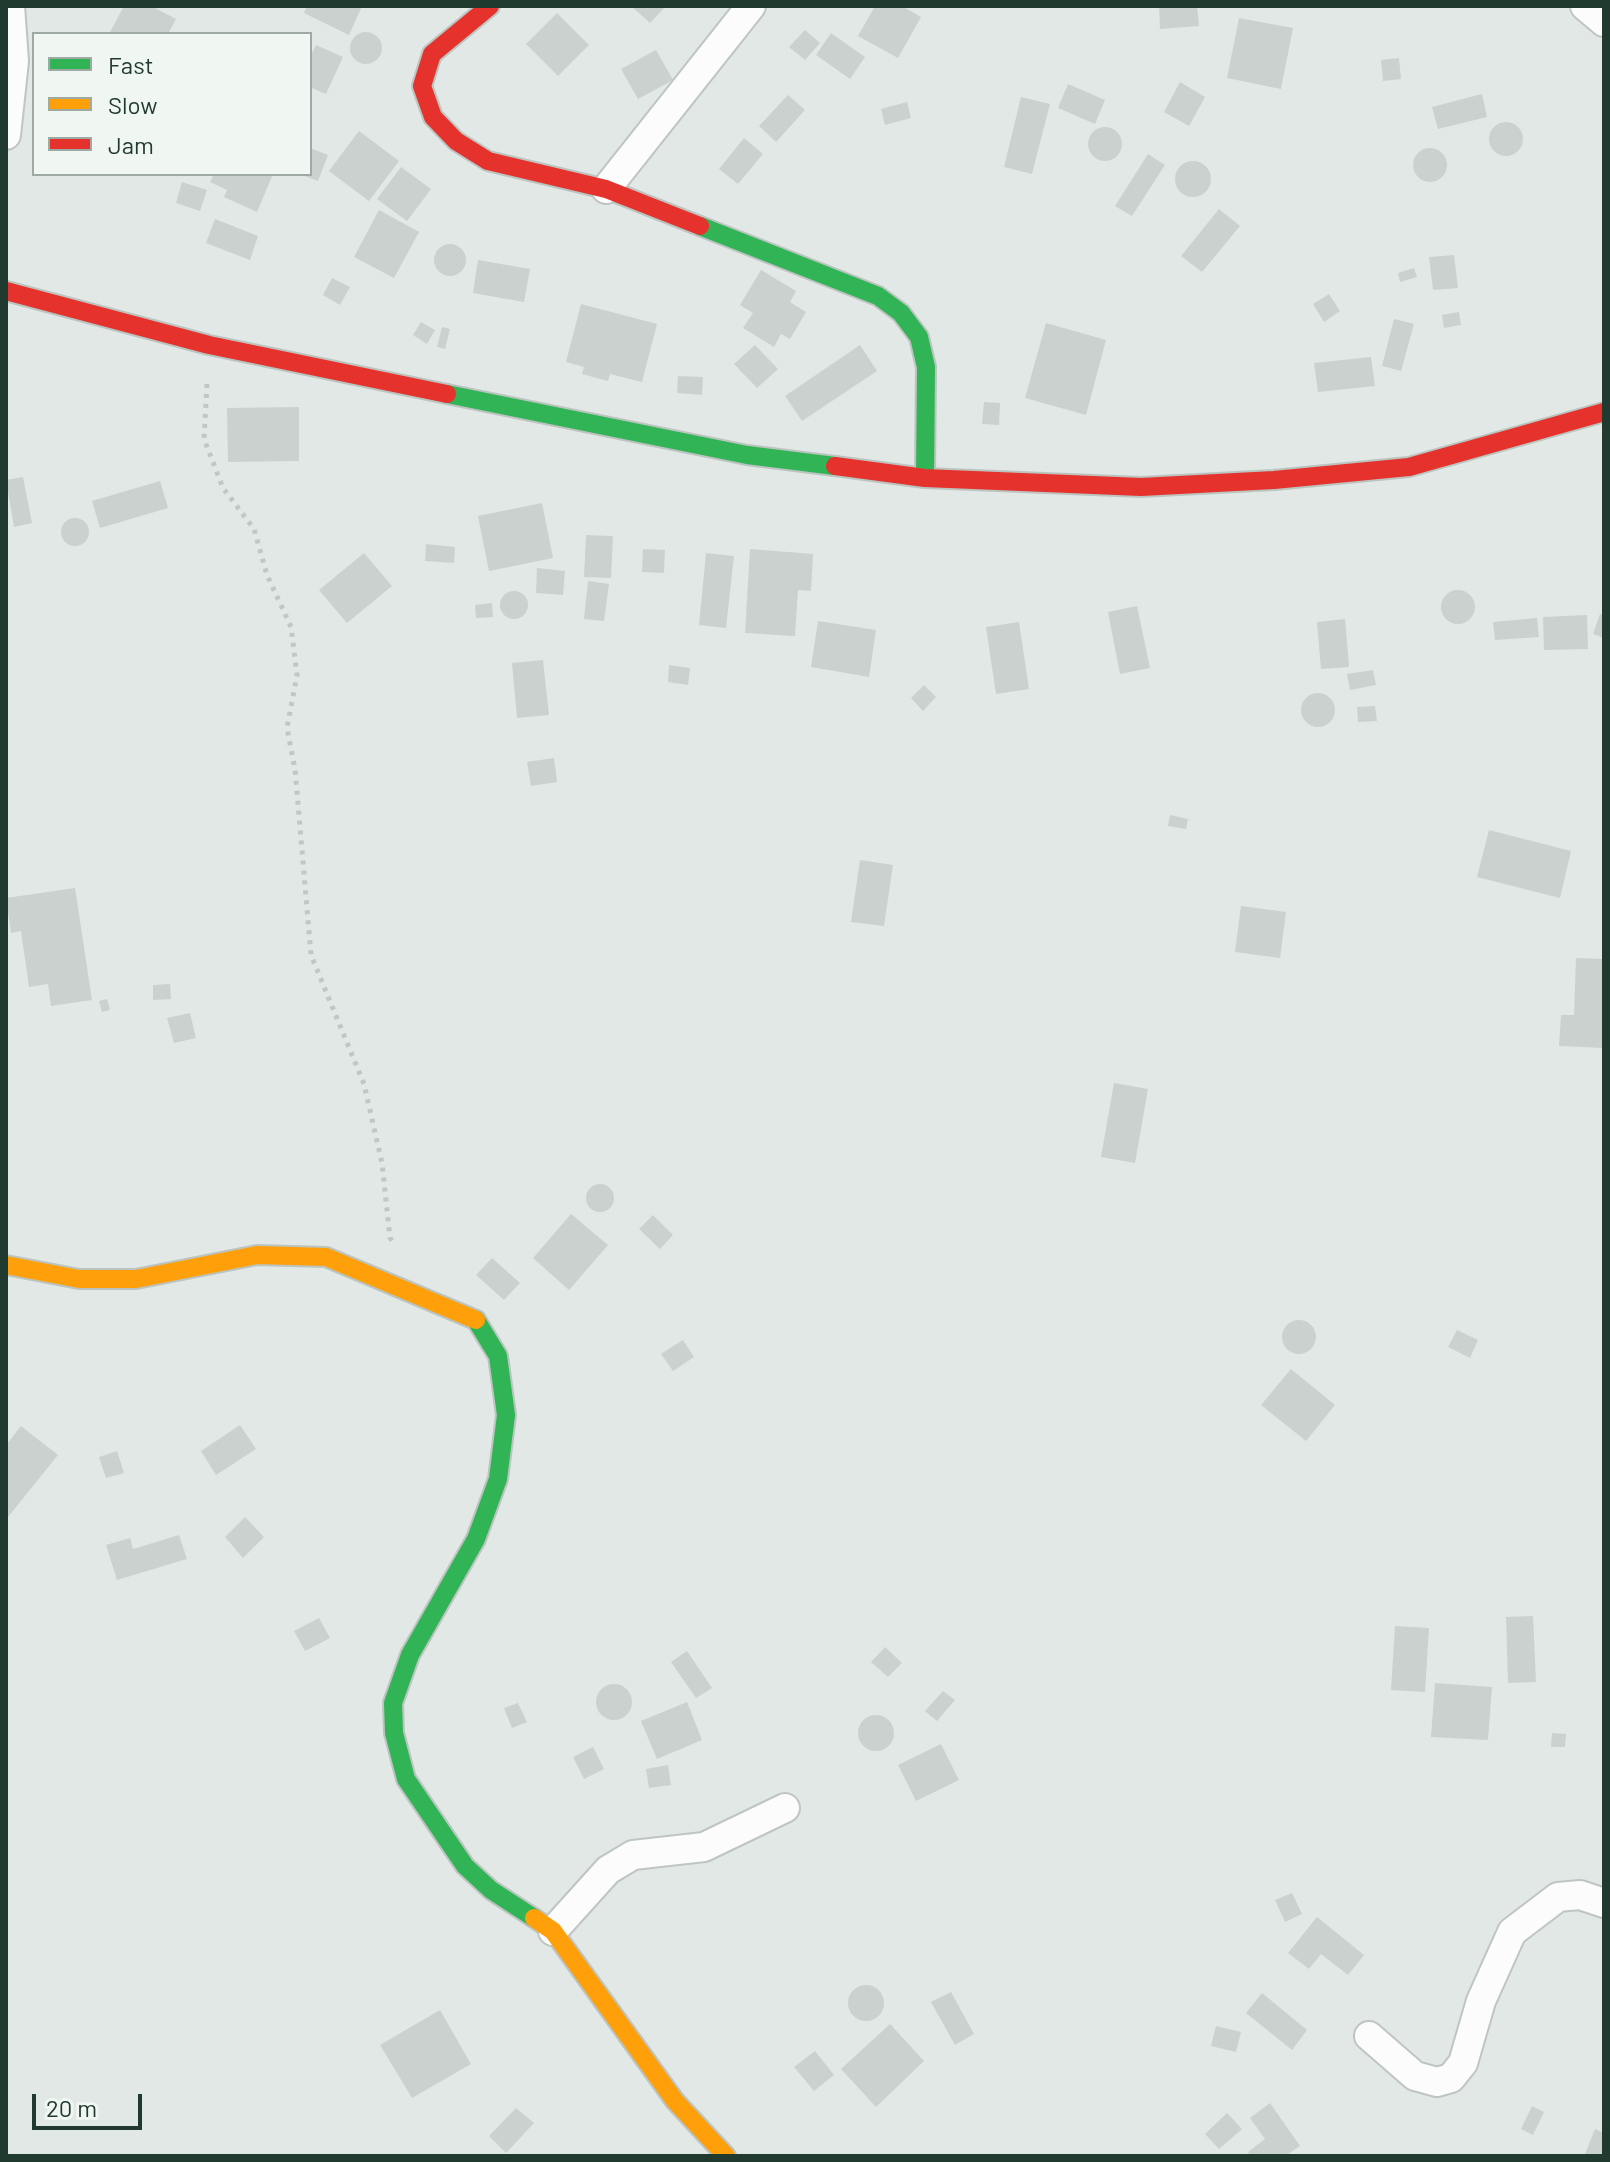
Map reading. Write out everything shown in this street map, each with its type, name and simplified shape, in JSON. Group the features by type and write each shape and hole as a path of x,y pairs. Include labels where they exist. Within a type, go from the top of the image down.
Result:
{"street":[{"path":"6,135 14,61 10,6"},
{"path":"490,6 432,54 422,86 433,117 456,141 488,161 606,189 878,296 901,313 919,337 926,367 925,478"},
{"path":"606,189 751,6"},
{"path":"1585,6 1604,22"},
{"path":"6,291 209,345 747,455 925,478 1141,487 1274,480 1409,467 1604,412"},
{"path":"6,1265 79,1279 136,1279 257,1255 326,1257 477,1320 498,1356 506,1415 498,1479 476,1539 410,1655 393,1703 394,1733 406,1779 465,1866 491,1890 553,1931 675,2101 726,2156"},
{"path":"553,1931 608,1870 633,1855 704,1847 785,1808"},
{"path":"1369,2036 1415,2076 1437,2082 1451,2078 1463,2063 1481,2001 1512,1932 1558,1897 1580,1895 1604,1903"}],"path":[{"path":"209,345 204,439 223,488 254,529 267,575 291,627 297,675 287,728 295,769 311,955 364,1084 382,1163 390,1238 401,1249"}],"building":[{"path":"124,6 151,6 176,19 169,32 110,32"},
{"path":"307,6 362,6 349,35 304,13"},
{"path":"631,6 666,6 650,23"},
{"path":"875,6 902,6 921,17 898,58 858,36"},
{"path":"1159,6 1197,6 1199,26 1160,29"},
{"path":"557,13 589,45 558,76 526,44"},
{"path":"1239,18 1293,28 1281,89 1227,78"},
{"path":"805,30 820,43 805,60 789,47"},
{"path":"366,32 377,37 382,48 377,59 366,64 355,59 350,48 355,37"},
{"path":"831,33 865,57 850,79 816,55"},
{"path":"316,45 343,57 326,94 312,88 312,53"},
{"path":"656,50 673,80 638,99 621,69"},
{"path":"1399,58 1401,79 1383,81 1381,60"},
{"path":"1180,82 1205,97 1189,126 1164,112"},
{"path":"1068,84 1105,100 1095,124 1058,108"},
{"path":"1482,94 1487,117 1438,129 1432,107"},
{"path":"788,95 805,110 776,142 759,126"},
{"path":"1021,97 1050,104 1032,174 1004,167"},
{"path":"907,102 911,118 885,125 881,109"},
{"path":"1506,122 1518,127 1523,139 1518,151 1506,156 1494,151 1489,139 1494,127"},
{"path":"1105,127 1117,132 1122,144 1117,156 1105,161 1093,156 1088,144 1093,132"},
{"path":"359,131 399,161 369,201 329,171"},
{"path":"744,138 763,154 738,184 719,169"},
{"path":"1430,148 1442,153 1447,165 1442,177 1430,182 1418,177 1413,165 1418,153"},
{"path":"312,149 328,155 318,181 304,176 312,176"},
{"path":"1148,154 1165,165 1132,216 1115,206"},
{"path":"1193,161 1206,166 1211,179 1206,192 1193,197 1180,192 1175,179 1180,166"},
{"path":"401,167 431,189 407,221 377,199"},
{"path":"213,176 272,176 257,212 224,197 227,190 210,182"},
{"path":"182,182 207,190 200,211 176,203"},
{"path":"1219,209 1240,226 1202,272 1181,256"},
{"path":"379,210 419,232 394,278 354,257"},
{"path":"215,219 258,236 250,260 206,243"},
{"path":"450,244 461,249 466,260 461,271 450,276 439,271 434,260 439,249"},
{"path":"1454,255 1458,288 1433,290 1429,257"},
{"path":"478,260 530,269 524,302 473,293"},
{"path":"1414,268 1417,277 1400,282 1398,273"},
{"path":"761,270 796,291 790,302 806,312 790,339 781,334 774,347 743,328 753,313 740,305"},
{"path":"332,278 350,287 340,305 323,295"},
{"path":"1329,294 1340,311 1324,322 1313,304"},
{"path":"581,304 657,324 642,382 610,374 608,381 582,374 584,367 566,362"},
{"path":"1459,312 1461,325 1444,328 1442,315"},
{"path":"1394,319 1414,324 1401,371 1382,366"},
{"path":"421,322 435,330 427,344 413,335"},
{"path":"1046,323 1106,340 1086,415 1025,398"},
{"path":"442,327 450,329 445,349 437,347"},
{"path":"755,345 778,369 757,388 734,364"},
{"path":"860,345 877,371 802,421 785,396"},
{"path":"1371,357 1375,386 1318,392 1314,363"},
{"path":"678,376 703,377 702,395 677,393"},
{"path":"984,402 1000,403 999,425 982,424"},
{"path":"299,407 299,461 228,462 227,408"},
{"path":"23,477 32,523 14,527 6,480"},
{"path":"160,481 168,508 100,528 92,501"},
{"path":"542,503 553,558 489,571 478,516"},
{"path":"75,518 85,522 89,532 85,542 75,546 65,542 61,532 65,522"},
{"path":"586,535 613,536 611,578 584,577"},
{"path":"426,544 455,547 454,563 425,561"},
{"path":"643,549 665,550 664,573 642,572"},
{"path":"750,549 813,554 811,591 798,590 795,636 745,633"},
{"path":"364,553 392,586 347,623 319,590"},
{"path":"706,553 734,556 726,628 699,625"},
{"path":"537,568 565,571 563,595 536,593"},
{"path":"588,581 609,584 604,621 584,619"},
{"path":"1458,590 1470,595 1475,607 1470,619 1458,624 1446,619 1441,607 1446,595"},
{"path":"514,591 524,595 528,605 524,615 514,619 504,615 500,605 504,595"},
{"path":"492,603 493,617 476,618 475,605"},
{"path":"1137,606 1150,668 1120,674 1108,612"},
{"path":"1600,614 1604,615 1604,638 1593,634"},
{"path":"1587,615 1588,649 1544,650 1543,617"},
{"path":"1537,618 1539,637 1495,640 1493,622"},
{"path":"1345,619 1349,667 1321,669 1317,622"},
{"path":"818,621 876,630 869,677 811,667"},
{"path":"1019,622 1029,689 996,694 986,627"},
{"path":"543,660 549,715 517,718 512,663"},
{"path":"669,665 690,668 688,685 668,682"},
{"path":"1373,670 1376,685 1350,690 1347,674"},
{"path":"924,685 936,697 923,711 911,698"},
{"path":"1318,693 1330,698 1335,710 1330,722 1318,727 1306,722 1301,710 1306,698"},
{"path":"1375,706 1377,721 1358,722 1357,707"},
{"path":"554,758 557,782 531,786 527,762"},
{"path":"1170,815 1188,819 1186,829 1168,826"},
{"path":"1489,830 1571,851 1560,898 1477,877"},
{"path":"860,860 893,865 884,926 851,922"},
{"path":"75,888 92,1000 51,1006 48,984 29,987 21,931 11,933 6,898"},
{"path":"1241,906 1286,912 1280,958 1235,952"},
{"path":"1576,958 1604,959 1604,1048 1559,1046 1561,1015 1574,1015"},
{"path":"170,984 171,999 153,1000 153,985"},
{"path":"107,999 110,1010 102,1012 99,1001"},
{"path":"190,1013 196,1038 174,1043 167,1018"},
{"path":"1114,1083 1148,1089 1135,1163 1101,1157"},
{"path":"600,1184 610,1188 614,1198 610,1208 600,1212 590,1208 586,1198 590,1188"},
{"path":"571,1214 608,1245 569,1290 533,1258"},
{"path":"653,1215 673,1235 660,1249 639,1229"},
{"path":"492,1258 520,1283 504,1300 476,1275"},
{"path":"1299,1320 1311,1325 1316,1337 1311,1349 1299,1354 1287,1349 1282,1337 1287,1325"},
{"path":"1457,1330 1478,1340 1470,1358 1448,1347"},
{"path":"683,1340 694,1357 673,1371 661,1354"},
{"path":"1291,1369 1335,1405 1306,1441 1261,1405"},
{"path":"240,1425 256,1449 216,1475 201,1451"},
{"path":"21,1426 58,1455 8,1517 6,1445"},
{"path":"117,1451 124,1473 106,1478 99,1457"},
{"path":"245,1517 264,1537 243,1558 225,1537"},
{"path":"179,1535 187,1559 117,1580 106,1545 130,1538 133,1549"},
{"path":"1533,1616 1536,1682 1508,1683 1506,1617"},
{"path":"319,1618 330,1638 305,1651 294,1631"},
{"path":"1395,1626 1429,1628 1425,1692 1391,1690"},
{"path":"885,1647 902,1663 888,1677 871,1662"},
{"path":"687,1651 712,1688 696,1698 671,1662"},
{"path":"1435,1683 1492,1687 1488,1740 1431,1737"},
{"path":"614,1684 627,1689 632,1702 627,1715 614,1720 601,1715 596,1702 601,1689"},
{"path":"943,1691 955,1700 937,1721 925,1711"},
{"path":"687,1702 702,1740 657,1759 641,1721"},
{"path":"518,1703 527,1722 512,1728 504,1708"},
{"path":"876,1715 889,1720 894,1733 889,1746 876,1751 863,1746 858,1733 863,1720"},
{"path":"1552,1733 1566,1734 1565,1747 1551,1747"},
{"path":"941,1744 959,1780 916,1801 898,1765"},
{"path":"593,1747 604,1769 584,1779 573,1757"},
{"path":"668,1765 671,1785 649,1788 646,1769"},
{"path":"1292,1893 1302,1914 1285,1922 1275,1900"},
{"path":"1317,1917 1364,1955 1348,1975 1321,1954 1309,1969 1288,1953"},
{"path":"866,1985 879,1990 884,2003 879,2016 866,2021 853,2016 848,2003 853,1990"},
{"path":"951,1992 974,2034 955,2045 931,2002"},
{"path":"1262,1993 1307,2030 1292,2050 1246,2013"},
{"path":"440,2010 471,2064 412,2098 380,2045"},
{"path":"890,2024 924,2061 876,2107 841,2069"},
{"path":"1216,2026 1241,2032 1236,2052 1211,2046"},
{"path":"815,2051 834,2075 814,2091 794,2067"},
{"path":"1270,2103 1300,2146 1285,2156 1251,2156 1248,2152 1265,2139 1250,2118"},
{"path":"1532,2106 1544,2112 1533,2135 1521,2129"},
{"path":"516,2108 534,2123 506,2153 489,2136"},
{"path":"1227,2113 1242,2129 1219,2149 1205,2134"},
{"path":"1595,2129 1604,2133 1604,2156 1585,2154"}],"traffic: fast":[{"path":"700,226 878,296 901,313 919,337 926,367 925,478"},
{"path":"447,394 747,455 835,466"},
{"path":"476,1320 498,1356 506,1415 498,1479 476,1539 410,1655 393,1703 394,1733 406,1779 465,1866 491,1890 534,1918"}],"traffic: slow":[{"path":"6,1265 79,1279 136,1279 257,1255 326,1257 476,1320"},
{"path":"534,1918 553,1931 675,2101 726,2156"}],"traffic: jam":[{"path":"490,6 432,54 422,86 433,117 456,141 488,161 606,189 700,226"},
{"path":"6,291 209,345 447,394"},
{"path":"835,466 925,478 1141,487 1274,480 1409,467 1604,412"}]}
